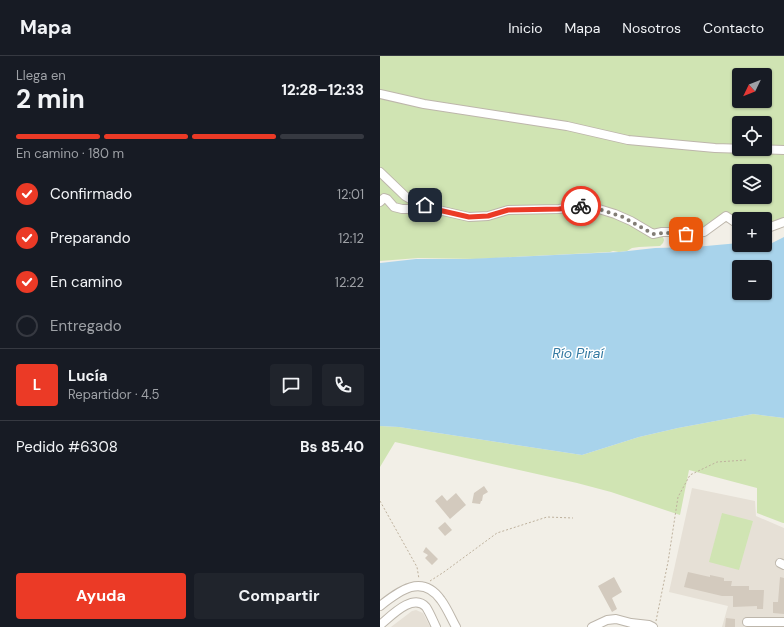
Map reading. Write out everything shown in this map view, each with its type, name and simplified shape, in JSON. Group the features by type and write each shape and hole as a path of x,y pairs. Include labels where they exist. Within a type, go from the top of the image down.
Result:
{"street":[{"path":"380,94 424,104 567,126 628,140 714,148 784,150"},
{"path":"380,172 412,200 434,209 469,217 488,216 508,210 559,209 586,205 625,218 653,234 662,232 686,234 704,232 726,216 732,220"},
{"path":"380,202 384,198 387,199 394,207 402,209 434,209"},
{"path":"772,226 784,222"},
{"path":"380,606 396,593 409,587 421,586 428,588 441,599 456,627"},
{"path":"396,593 405,605"},
{"path":"380,625 405,605 413,602 422,604 426,608 436,627"},
{"path":"598,626 607,620 616,619 654,627"},
{"path":"747,622 784,622"}],"path":[{"path":"654,627 668,562 678,497 690,475 717,462 746,460"},
{"path":"380,501 417,567 421,586 444,572 497,532 547,517 573,518"}],"shaded area":[{"path":"692,488 755,501 756,516 784,528 784,627 722,627 728,606 669,592"},
{"path":"416,610 423,613 430,627 391,627 412,611"}],"green space":[{"path":"380,56 784,56 784,149 772,148 772,116 732,116 732,147 656,142 380,93"},
{"path":"380,96 583,132 732,147 732,156 772,156 772,151 784,152 784,220 772,225 772,212 732,212 732,218 728,215 704,230 655,232 595,206 474,216 415,200 380,171"},
{"path":"380,173 413,202 416,209 380,200"},
{"path":"381,201 393,207 446,213 500,215 586,206 615,216 655,235 663,237 664,240 660,246 632,248 627,251 619,252 613,251 477,259 418,258 380,261"},
{"path":"753,414 784,418 784,523 757,513 757,488 689,470 680,515 611,492 577,483 395,442 380,467 380,426 399,427 582,455 639,437"},
{"path":"722,513 753,521 739,570 709,562"}],"water":[{"name":"Río Piraí","path":"784,237 784,418 753,414 639,437 582,455 399,427 380,426 380,263 416,259 468,259 695,247 732,244 732,252 772,252 772,243"}],"building":[{"path":"484,486 488,492 483,495 480,504 472,503 474,493"},
{"path":"456,493 466,505 450,519 435,501 442,495 447,501"},
{"path":"445,522 452,530 445,536 438,528"},
{"path":"426,547 438,559 432,565 425,558 428,555 423,552"},
{"path":"688,572 710,577 710,575 724,578 724,581 732,581 731,586 749,586 749,590 764,590 763,609 757,609 757,606 733,607 733,596 722,596 684,587"},
{"path":"614,577 622,592 612,598 617,609 612,612 598,586"},
{"path":"780,577 784,578 784,614 773,613 773,602 778,602"},
{"path":"726,618 735,619 735,627 725,627"}],"way so far":[{"path":"581,206 586,205 615,214 653,234 674,232 686,234"}],"route":[{"path":"425,205 434,209 469,217 495,215 508,210 521,211 559,209 581,206"}]}
